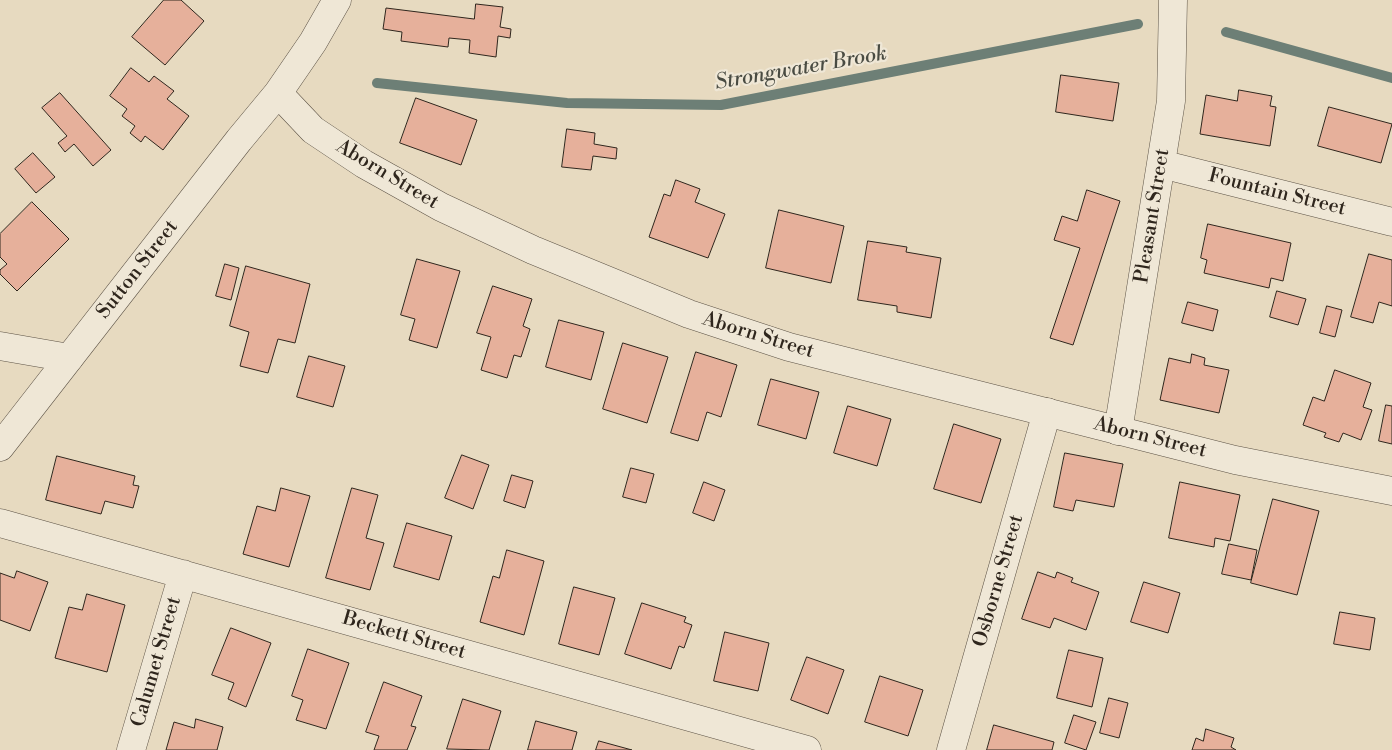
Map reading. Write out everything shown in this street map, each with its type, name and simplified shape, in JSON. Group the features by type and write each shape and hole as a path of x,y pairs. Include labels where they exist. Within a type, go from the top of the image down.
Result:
{"street":[{"path":"278,93 313,42 337,0"},
{"name":"Pleasant Street","path":"1118,431 1171,101 1173,0"},
{"name":"Sutton Street","path":"0,448 278,93"},
{"name":"Aborn Street","path":"278,93 313,130 364,164 441,207 533,250 689,314 789,347 1118,431 1235,460 1392,492"},
{"name":"Fountain Street","path":"1161,164 1392,222"},
{"path":"0,346 69,358"},
{"name":"Osborne Street","path":"951,750 1047,412"},
{"name":"Beckett Street","path":"0,523 808,750"},
{"name":"Calumet Street","path":"131,750 183,574"}],"building":[{"path":"164,0 181,0 204,21 165,65 132,37"},
{"path":"476,4 503,7 500,27 511,29 510,38 498,36 496,57 469,53 470,40 449,38 448,47 401,41 402,32 383,29 386,8 474,19"},
{"path":"131,68 149,82 154,76 174,91 167,99 189,116 163,150 145,136 141,142 130,133 135,126 122,116 127,109 110,96"},
{"path":"1061,75 1119,83 1113,121 1056,112"},
{"path":"1239,90 1272,96 1270,106 1276,107 1270,146 1200,134 1206,95 1237,101"},
{"path":"60,93 111,150 93,166 74,144 65,152 58,143 67,136 42,108"},
{"path":"416,98 477,120 461,165 400,143"},
{"path":"1329,107 1392,124 1381,163 1318,146"},
{"path":"567,129 595,133 594,144 617,148 616,159 593,156 591,170 562,167"},
{"path":"33,153 55,177 36,193 15,169"},
{"path":"676,180 700,189 695,202 725,214 708,258 649,237 664,194 670,196"},
{"path":"1087,190 1120,201 1073,345 1050,338 1080,248 1054,240 1062,216 1077,221"},
{"path":"32,202 69,239 17,291 0,274 0,270 7,264 0,257 0,234"},
{"path":"779,210 844,226 831,283 766,268"},
{"path":"1208,224 1291,243 1283,281 1271,278 1269,288 1204,273 1207,260 1201,258"},
{"path":"868,241 907,247 906,252 941,258 931,318 897,312 897,306 858,300"},
{"path":"1369,254 1392,260 1392,306 1379,302 1373,323 1351,317"},
{"path":"417,259 460,271 437,348 409,340 415,319 401,315"},
{"path":"225,264 239,268 231,300 216,296"},
{"path":"246,266 310,284 295,343 278,339 268,373 240,366 249,332 230,326"},
{"path":"493,286 532,299 523,326 530,329 521,357 514,355 507,378 481,370 491,337 477,333"},
{"path":"1277,291 1306,299 1298,325 1270,317"},
{"path":"1188,302 1218,310 1213,331 1182,323"},
{"path":"1327,306 1342,310 1335,337 1320,333"},
{"path":"559,320 604,332 591,380 546,367"},
{"path":"623,343 668,357 647,423 603,409"},
{"path":"696,352 737,365 721,417 707,412 698,441 671,433"},
{"path":"1192,354 1205,358 1204,365 1229,370 1219,413 1160,400 1169,358 1190,363"},
{"path":"309,356 345,366 333,407 297,397"},
{"path":"1335,370 1371,383 1363,407 1372,410 1361,440 1343,433 1339,442 1324,437 1326,433 1303,425 1313,397 1324,401"},
{"path":"771,379 819,392 806,439 758,425"},
{"path":"1386,405 1392,406 1392,444 1379,441"},
{"path":"848,406 891,419 877,466 834,453"},
{"path":"954,424 1001,439 981,503 934,489"},
{"path":"1065,453 1123,464 1114,507 1076,500 1073,511 1054,507"},
{"path":"462,455 489,465 473,509 445,498"},
{"path":"57,456 135,476 133,485 139,486 133,508 105,501 101,514 46,500"},
{"path":"631,468 654,474 646,503 623,497"},
{"path":"512,475 533,481 525,508 504,501"},
{"path":"704,482 725,490 714,521 693,513"},
{"path":"1180,482 1240,495 1230,541 1215,538 1214,547 1169,538"},
{"path":"281,488 310,496 289,567 243,554 257,506 275,511"},
{"path":"352,488 378,495 366,538 384,543 370,590 326,578"},
{"path":"1273,499 1319,511 1297,595 1251,583"},
{"path":"407,523 452,536 439,580 394,567"},
{"path":"1229,544 1257,550 1251,580 1222,574"},
{"path":"507,550 544,561 524,635 480,622 493,576 499,578"},
{"path":"17,571 48,582 30,631 0,620 0,573 14,578"},
{"path":"1038,572 1055,578 1057,572 1073,578 1071,582 1099,592 1086,630 1054,618 1050,628 1022,619"},
{"path":"1144,582 1180,593 1168,633 1131,622"},
{"path":"574,587 615,598 599,655 559,644"},
{"path":"87,594 125,605 107,672 55,658 69,607 82,610"},
{"path":"642,603 686,617 684,622 692,625 684,648 679,646 671,669 625,654"},
{"path":"1340,612 1375,618 1370,650 1334,644"},
{"path":"231,628 271,643 246,707 228,699 234,683 212,675"},
{"path":"725,632 769,643 758,691 714,681"},
{"path":"308,649 349,663 326,729 296,720 303,700 292,696"},
{"path":"1069,650 1103,658 1092,707 1057,698"},
{"path":"807,657 844,670 828,714 791,700"},
{"path":"880,676 923,690 908,736 865,722"},
{"path":"384,682 422,696 411,726 416,727 407,750 374,750 379,736 366,732"},
{"path":"1109,698 1128,703 1119,738 1100,733"},
{"path":"463,699 501,711 489,750 447,749"},
{"path":"1074,715 1096,722 1086,750 1065,743"},
{"path":"196,719 223,727 217,750 166,750 174,722 194,728"},
{"path":"536,721 577,732 572,750 528,750"},
{"path":"994,725 1054,742 1052,750 987,750"},
{"path":"1206,729 1234,738 1231,747 1236,750 1192,750 1196,738 1203,741"},
{"path":"599,741 632,750 596,750"}],"waterway":[{"name":"Strongwater Brook","path":"377,83 567,103 721,105 1138,24"},
{"name":"Strongwater Brook","path":"1226,32 1392,78"}]}
